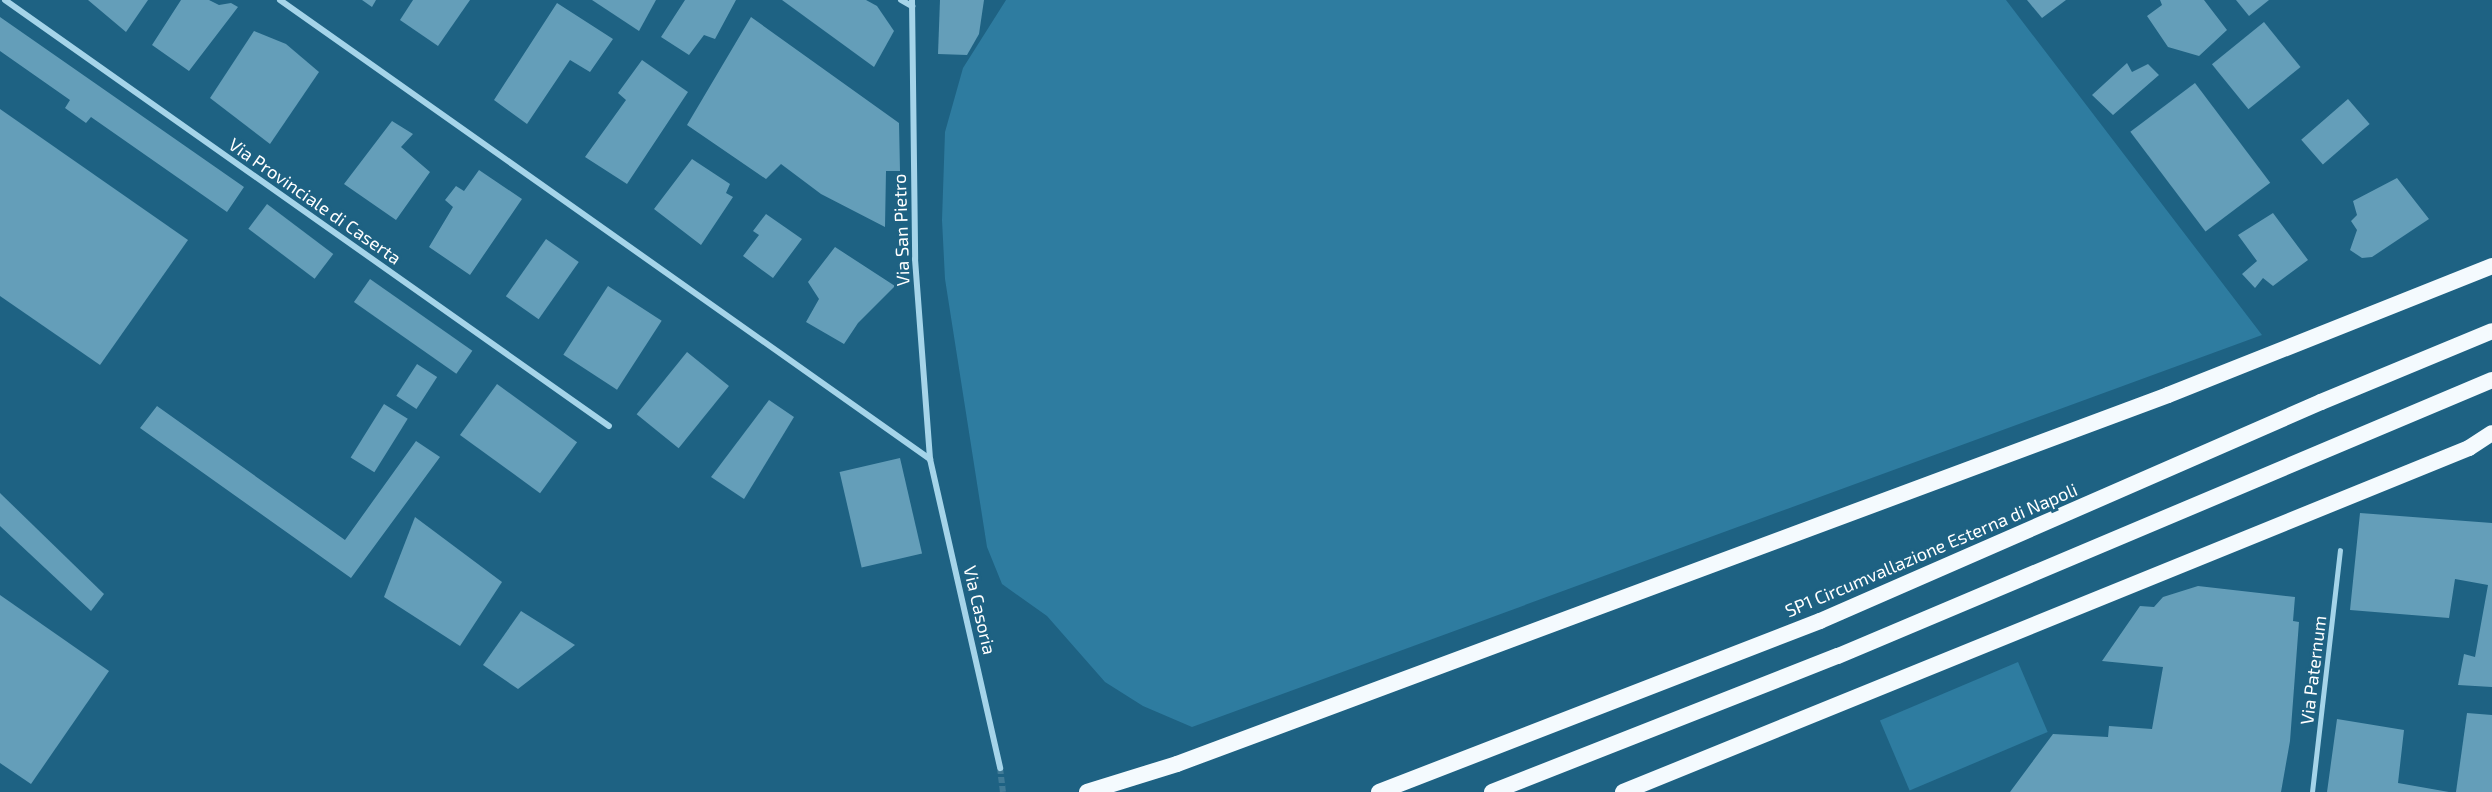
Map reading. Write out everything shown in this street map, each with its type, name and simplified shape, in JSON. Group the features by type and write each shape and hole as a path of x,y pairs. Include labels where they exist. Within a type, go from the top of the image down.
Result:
{"highway":[{"path":"1087,792 1177,764 2168,395 2492,266"},
{"name":"SP1 Circumvallazione Esterna di Napoli","path":"1379,792 1820,621 2310,407 2492,331"},
{"path":"1492,792 1838,656 2492,380"},
{"path":"1623,792 2469,448 2492,433"}],"street":[{"name":"Via Provinciale di Caserta","path":"5,0 609,426"},
{"path":"280,0 930,459"},
{"path":"901,0 912,3"},
{"name":"Via San Pietro","path":"912,3 915,259 930,459"},
{"name":"Via Casoria","path":"930,459 1000,768"}],"lane":[{"name":"Via Paternum","path":"2312,792 2340,551"}],"shaded area":[{"path":"1006,0 2006,0 2262,335 1192,727 1143,706 1105,682 1047,616 1002,584 987,547 945,279 942,220 945,132 963,68"},
{"path":"2018,662 2048,732 1910,791 1880,721"}],"building":[{"path":"88,0 148,0 126,32"},
{"path":"181,0 209,0 219,5 231,3 238,7 189,71 152,45"},
{"path":"362,0 376,0 372,7"},
{"path":"413,0 470,0 438,46 400,20"},
{"path":"592,0 656,0 639,31"},
{"path":"685,0 736,0 715,39 704,35 689,55 661,37"},
{"path":"782,0 866,0 877,6 894,31 874,67"},
{"path":"940,0 984,0 979,34 967,55 938,54"},
{"path":"2027,0 2066,0 2042,18"},
{"path":"2160,0 2204,0 2227,30 2199,56 2168,47 2147,16 2162,5"},
{"path":"2236,0 2269,0 2249,16"},
{"path":"557,3 613,39 590,72 570,60 527,124 494,100"},
{"path":"0,17 244,187 227,212 91,117 86,123 65,108 70,100 0,51"},
{"path":"751,17 899,123 900,171 886,171 885,227 821,194 781,164 766,179 687,125"},
{"path":"2264,22 2301,67 2248,109 2212,64"},
{"path":"254,31 286,44 319,72 270,144 210,98"},
{"path":"642,60 688,92 627,184 585,157 626,100 618,93"},
{"path":"2127,63 2132,72 2148,64 2159,75 2113,115 2092,95"},
{"path":"2195,83 2270,183 2206,232 2130,132"},
{"path":"2348,99 2370,124 2323,165 2301,140"},
{"path":"0,109 188,240 100,365 0,296"},
{"path":"392,121 413,134 401,147 430,172 396,220 344,184"},
{"path":"692,159 730,184 726,193 733,197 701,245 654,209"},
{"path":"479,170 522,199 470,275 429,247 453,207 445,200 456,186 464,191"},
{"path":"2397,178 2429,219 2372,257 2362,258 2350,250 2357,230 2351,221 2357,215 2353,201"},
{"path":"267,204 333,254 315,279 248,229"},
{"path":"2273,213 2308,260 2273,286 2263,278 2255,288 2242,274 2257,261 2238,235"},
{"path":"766,214 802,239 773,278 743,256 759,235 753,231"},
{"path":"546,239 579,262 539,319 506,296"},
{"path":"835,247 895,286 858,323 844,344 806,322 819,299 808,282"},
{"path":"370,279 472,351 456,374 354,302"},
{"path":"608,286 662,321 617,390 563,355"},
{"path":"687,352 729,386 679,448 637,414"},
{"path":"417,364 437,377 416,409 396,396"},
{"path":"497,384 577,442 540,493 460,435"},
{"path":"769,400 794,417 744,499 711,477"},
{"path":"384,404 408,419 374,472 351,457"},
{"path":"157,406 345,540 416,441 440,457 351,578 140,428"},
{"path":"900,458 922,553 862,567 840,472"},
{"path":"0,493 104,594 91,611 0,526"},
{"path":"2360,513 2492,523 2492,687 2458,685 2464,654 2475,657 2488,585 2455,579 2449,618 2350,610"},
{"path":"415,517 502,582 460,646 384,597"},
{"path":"2198,586 2295,597 2293,621 2299,622 2290,741 2281,792 2010,792 2053,734 2108,737 2109,726 2152,729 2163,667 2102,661 2140,606 2154,607 2163,597"},
{"path":"0,595 109,671 31,784 0,763"},
{"path":"521,611 575,645 518,689 483,665"},
{"path":"2467,713 2492,715 2492,792 2456,792"},
{"path":"2337,719 2404,730 2398,783 2449,792 2327,792"}],"tunnel":[{"path":"1000,768 1003,792"}]}
